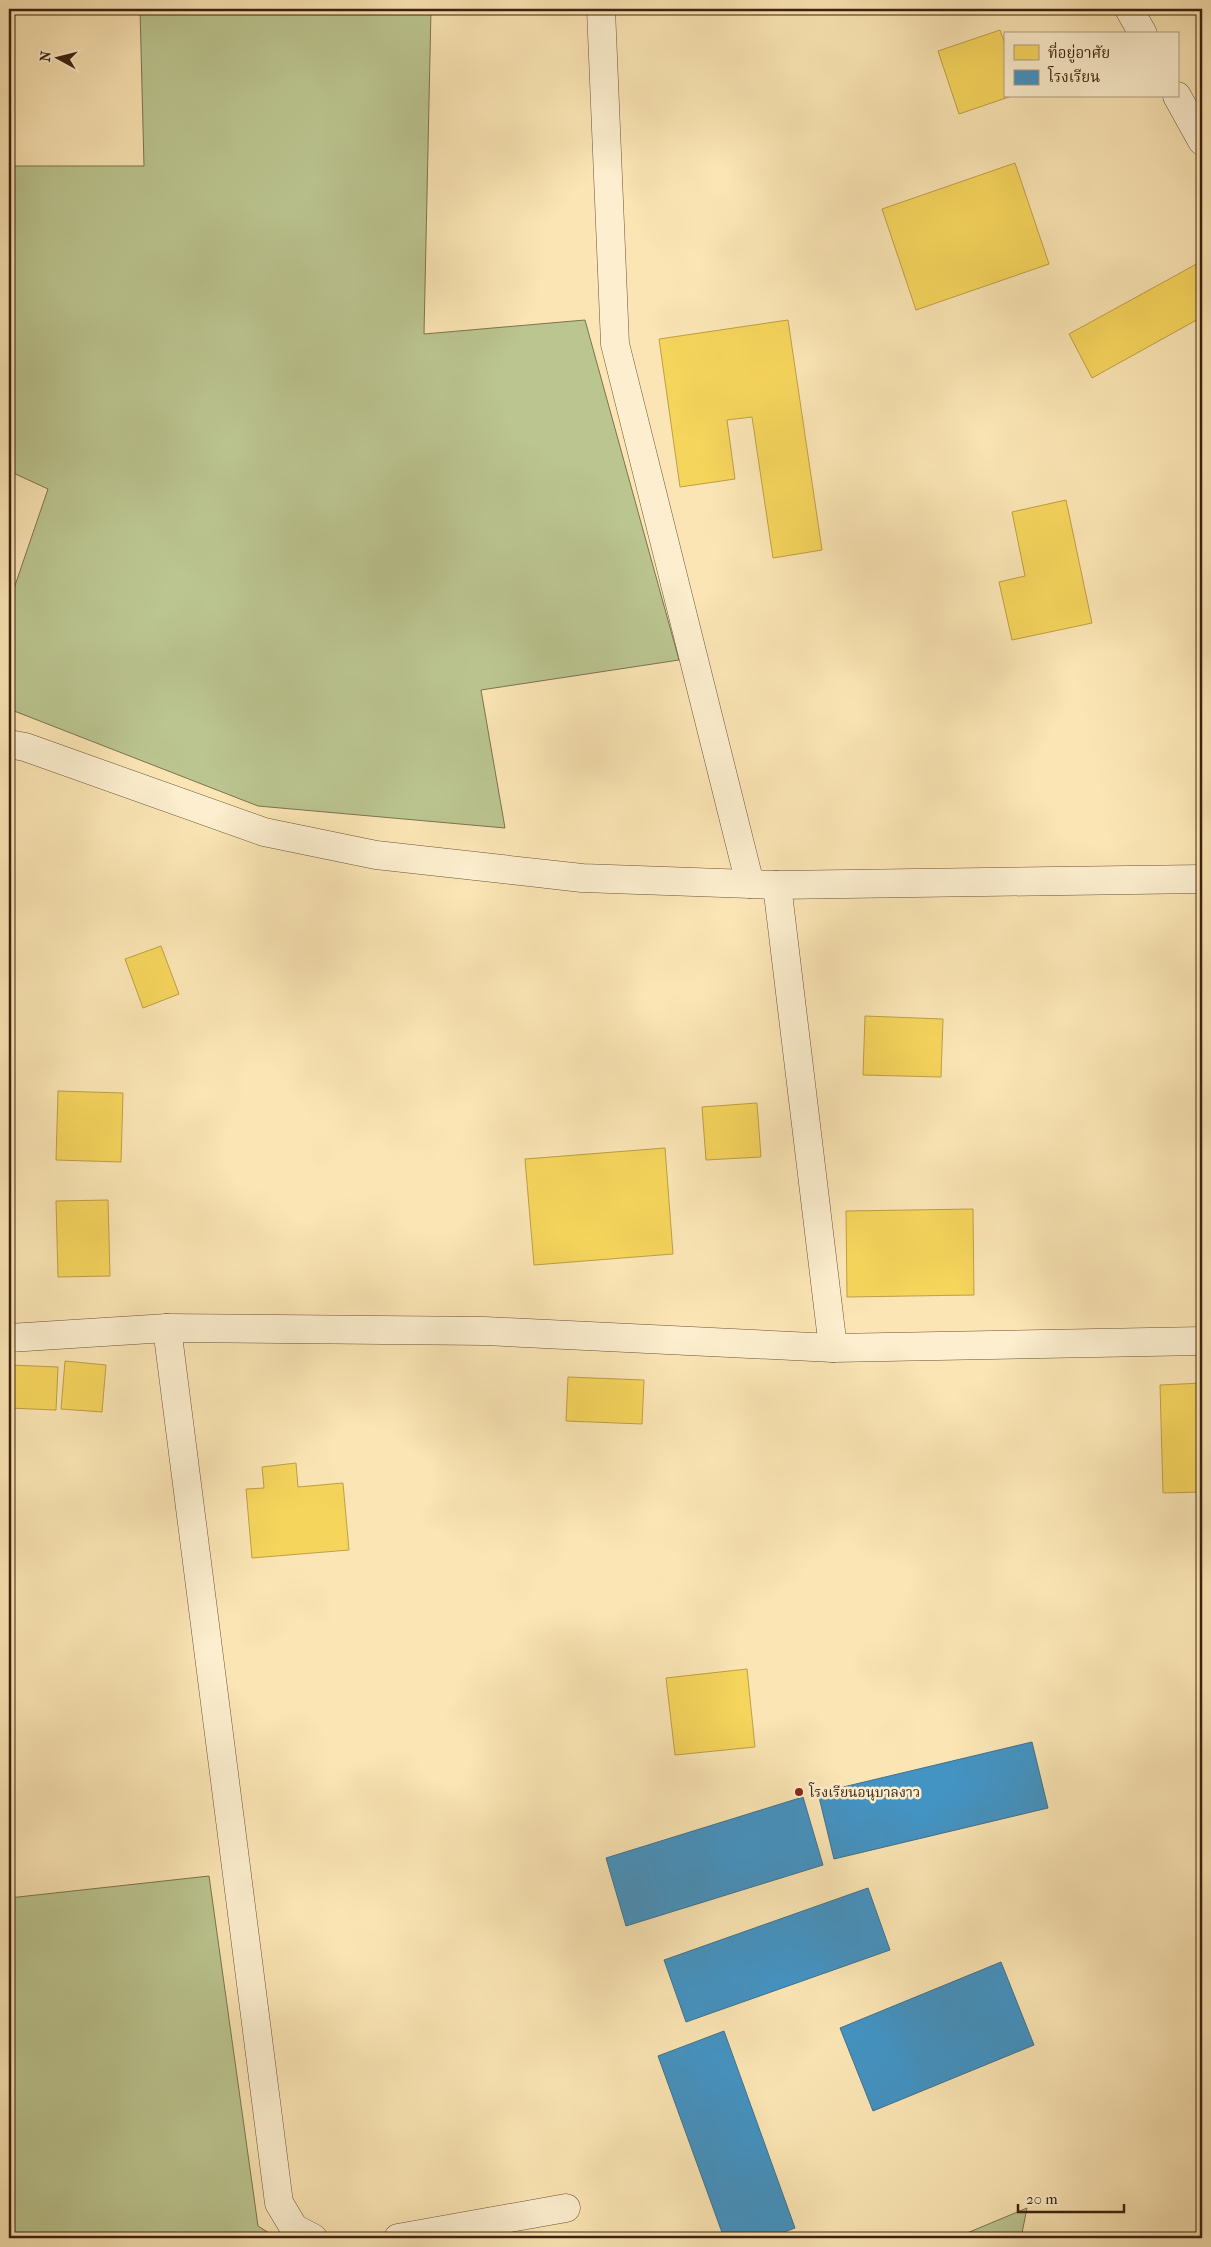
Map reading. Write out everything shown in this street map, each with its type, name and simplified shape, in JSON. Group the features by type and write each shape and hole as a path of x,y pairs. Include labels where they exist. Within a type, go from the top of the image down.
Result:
{"street":[{"path":"601,9 615,344 764,884 833,1348"},
{"path":"1129,9 1142,32"},
{"path":"1178,98 1202,141"},
{"path":"9,744 25,747 264,832 376,855 582,878 764,884 1202,880"},
{"path":"167,1328 279,2203 294,2228 313,2238"},
{"path":"9,1338 167,1328 485,1330 833,1348 1202,1341"},
{"path":"398,2238 566,2208"}],"green space":[{"path":"140,9 431,9 424,334 585,320 679,660 481,690 505,828 258,806 9,709 9,603 48,489 9,471 9,166 144,166"},
{"path":"209,1876 258,2226 277,2238 9,2238 9,1898"},
{"path":"1027,2208 1021,2238 955,2238"}],"building: ที่อยู่อาศัย":[{"path":"1000,30 1004,41 1004,98 1006,98 959,114 938,51"},
{"path":"1015,163 1049,264 916,310 882,209"},
{"path":"1202,261 1202,317 1092,378 1069,334"},
{"path":"788,320 822,550 773,558 752,417 727,420 735,479 680,487 659,339"},
{"path":"1066,500 1092,623 1012,640 999,582 1025,576 1012,512"},
{"path":"161,946 179,994 143,1008 125,959"},
{"path":"865,1016 943,1019 941,1077 863,1075"},
{"path":"58,1091 123,1093 121,1162 56,1160"},
{"path":"757,1103 761,1157 706,1160 702,1107"},
{"path":"665,1148 673,1254 534,1265 525,1159"},
{"path":"108,1200 110,1276 58,1277 56,1201"},
{"path":"973,1209 974,1295 847,1297 846,1211"},
{"path":"65,1361 106,1365 102,1412 61,1409"},
{"path":"10,1365 58,1367 56,1410 9,1408"},
{"path":"568,1377 644,1380 642,1424 566,1421"},
{"path":"1202,1383 1202,1492 1163,1493 1160,1385"},
{"path":"296,1463 298,1487 343,1483 349,1550 252,1558 246,1489 264,1488 262,1467"},
{"path":"747,1669 755,1747 675,1755 666,1678"}],"building: โรงเรียน":[{"path":"1032,1742 1048,1808 834,1859 818,1793"},
{"path":"803,1797 823,1865 626,1926 606,1858"},
{"path":"868,1888 890,1950 686,2022 664,1960"},
{"path":"1001,1962 1034,2045 873,2111 840,2028"},
{"path":"724,2031 795,2228 768,2238 724,2238 658,2056"}],"place":[{"name":"โรงเรียนอนุบาลงาว","path":"799,1792"}]}
